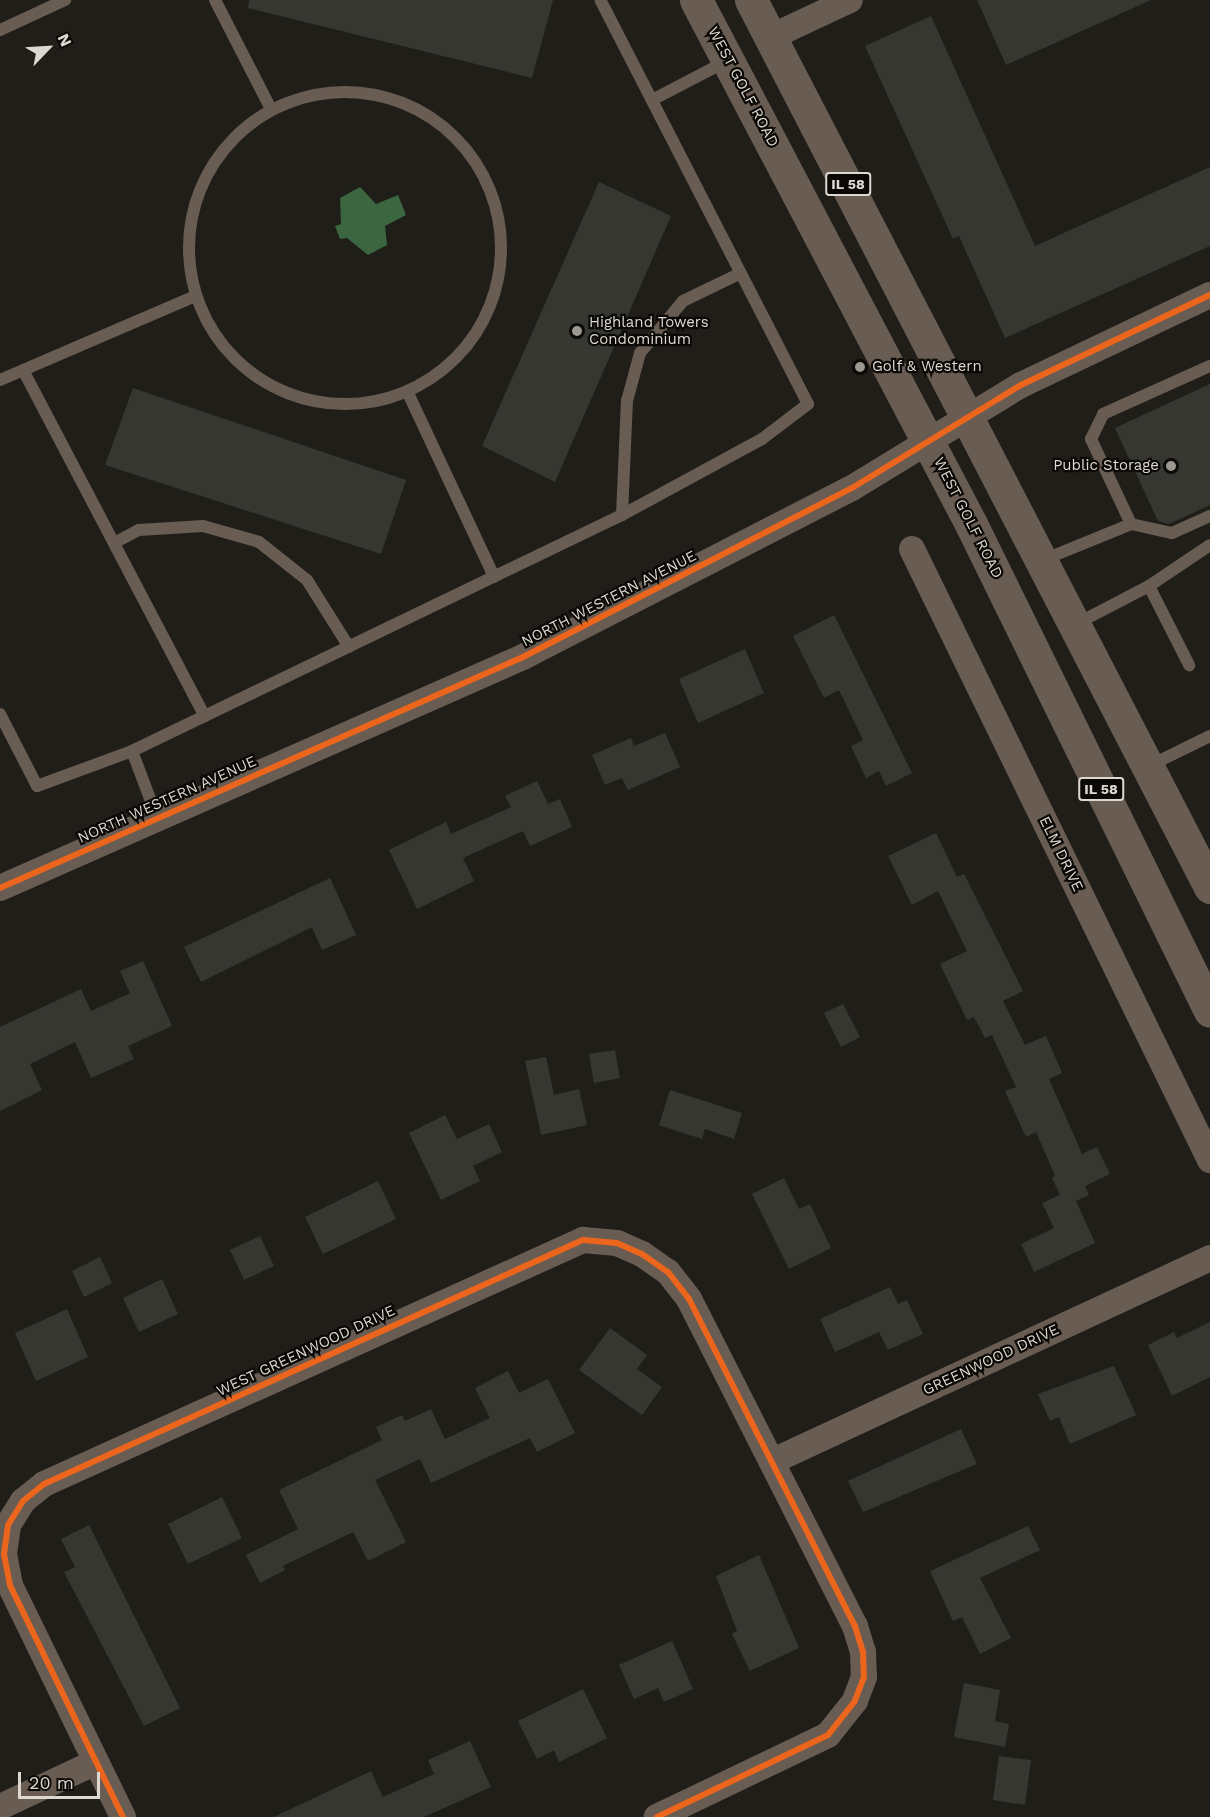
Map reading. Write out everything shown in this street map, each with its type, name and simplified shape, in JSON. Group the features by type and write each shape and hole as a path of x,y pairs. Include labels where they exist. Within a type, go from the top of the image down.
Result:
{"main road":[{"name":"WEST GOLF ROAD","path":"696,0 929,442 1210,1011"},
{"name":"IL 58","path":"751,0 970,417 1210,887"}],"street":[{"path":"771,38 850,0"},
{"name":"NORTH WESTERN AVENUE","path":"0,888 524,657 852,488 1037,377 1210,296"},
{"name":"ELM DRIVE","path":"912,549 1210,1160"},
{"name":"WEST GREENWOOD DRIVE","path":"123,1817 94,1763 10,1585 4,1554 8,1525 23,1501 44,1484 554,1250 583,1240 617,1243 668,1272 689,1299 855,1626 863,1652 864,1677 855,1701 828,1735 657,1817"},
{"name":"GREENWOOD DRIVE","path":"773,1461 1210,1258"},
{"path":"0,1807 94,1763"}],"lane":[{"path":"0,30 65,0"},
{"path":"215,0 271,109"},
{"path":"0,714 37,786 132,751 622,515 762,439 808,404 600,0"},
{"path":"652,100 728,60"},
{"path":"369,92 408,105 458,138 487,180 501,228 500,279 482,326 450,366 408,393 347,405 305,401 258,379 219,343 195,296 188,263 190,220 212,159 271,109 319,93 369,92"},
{"path":"622,515 627,401 640,353 683,301 741,273"},
{"path":"0,380 195,296"},
{"path":"1131,524 1090,439 1103,414 1210,366"},
{"path":"23,370 116,542 205,717"},
{"path":"408,393 494,577"},
{"path":"1043,560 1131,524 1172,534 1210,516"},
{"path":"116,542 139,530 203,526 259,542 307,580 349,647"},
{"path":"1075,625 1149,586 1210,545"},
{"path":"1149,586 1189,665"},
{"path":"1148,766 1210,736"},
{"path":"132,751 158,817"}],"shaded area":[{"path":"360,187 376,204 398,195 406,215 385,226 387,245 368,255 347,238 340,239 335,226 341,224 340,198"}],"building":[{"path":"249,0 553,0 532,78 248,8"},
{"path":"977,0 1151,0 1006,65"},
{"path":"931,16 1035,246 1210,167 1210,246 1005,338 959,236 953,239 865,46"},
{"name":"Highland Towers Condominium","path":"599,182 671,216 555,482 482,446"},
{"name":"Public Storage","path":"1210,384 1210,505 1169,524 1158,521 1115,428"},
{"path":"133,388 406,480 381,554 105,465"},
{"path":"834,615 912,773 886,786 879,771 866,778 851,746 863,740 839,690 824,698 793,636"},
{"path":"745,649 764,693 698,723 679,679"},
{"path":"665,733 680,767 628,790 622,778 605,785 592,755 631,738 634,746"},
{"path":"537,781 548,804 560,799 572,827 530,846 523,831 463,858 474,881 417,909 389,850 446,822 451,834 511,807 505,796"},
{"path":"936,833 957,877 964,874 1023,991 1003,1001 1025,1045 1046,1036 1062,1073 1049,1079 1082,1154 1097,1147 1110,1174 1085,1186 1089,1195 1076,1201 1095,1243 1034,1272 1021,1244 1054,1228 1042,1203 1060,1195 1052,1178 1055,1176 1036,1132 1026,1137 1005,1091 1016,1087 992,1035 985,1038 974,1017 967,1020 940,964 967,951 938,891 912,905 888,856"},
{"path":"330,878 356,935 322,950 312,927 201,982 184,947"},
{"path":"143,961 172,1026 128,1046 134,1059 91,1078 75,1042 30,1064 42,1090 0,1111 0,1027 81,989 91,1011 130,993 120,971"},
{"path":"843,1004 860,1037 841,1047 824,1013"},
{"path":"615,1050 620,1078 594,1083 589,1054"},
{"path":"546,1057 554,1095 579,1089 587,1125 541,1135 525,1061"},
{"path":"670,1090 742,1113 734,1139 705,1129 702,1139 659,1125"},
{"path":"445,1115 457,1139 489,1124 502,1152 473,1166 480,1181 441,1200 409,1133"},
{"path":"784,1178 799,1209 810,1204 831,1248 789,1269 752,1194"},
{"path":"378,1181 396,1219 323,1254 305,1217"},
{"path":"260,1236 274,1266 244,1280 230,1250"},
{"path":"100,1257 112,1283 84,1297 72,1271"},
{"path":"162,1279 178,1314 139,1332 123,1298"},
{"path":"890,1287 898,1304 907,1300 923,1334 888,1350 879,1332 835,1352 820,1319"},
{"path":"67,1309 88,1357 36,1381 15,1333"},
{"path":"1210,1322 1210,1377 1172,1396 1148,1345 1174,1332 1177,1338"},
{"path":"610,1328 647,1355 637,1369 662,1387 642,1415 579,1370"},
{"path":"1114,1366 1136,1415 1070,1444 1059,1417 1050,1421 1038,1394"},
{"path":"508,1371 519,1393 548,1379 575,1433 537,1452 530,1438 431,1483 420,1459 375,1480 406,1542 368,1561 353,1532 283,1566 285,1570 260,1583 246,1555 298,1529 279,1490 382,1440 376,1427 402,1415 405,1421 431,1409 445,1439 490,1418 475,1388"},
{"path":"961,1429 977,1464 863,1512 848,1481"},
{"path":"222,1497 242,1538 188,1564 168,1524"},
{"path":"89,1525 180,1708 144,1726 64,1572 75,1567 61,1539"},
{"path":"1028,1526 1040,1550 980,1578 1011,1638 980,1654 962,1617 953,1621 930,1571"},
{"path":"759,1555 799,1648 750,1671 732,1634 737,1631 716,1576"},
{"path":"672,1641 693,1689 664,1702 658,1688 634,1699 619,1665"},
{"path":"964,1683 1000,1690 995,1721 1009,1724 1005,1747 954,1737"},
{"path":"583,1689 607,1738 559,1762 554,1750 537,1759 518,1721"},
{"path":"470,1741 491,1787 424,1817 274,1817 371,1771 383,1797 434,1774 428,1760"},
{"path":"999,1756 1031,1760 1025,1805 993,1800"}],"cycle path":[{"path":"0,888 523,657 852,488 1021,385 1210,295"},
{"path":"123,1817 10,1585 4,1554 8,1525 23,1501 44,1484 583,1240 617,1243 642,1254 668,1272 689,1299 855,1626 863,1652 864,1677 855,1701 828,1735 657,1817"}],"place":[{"name":"Highland Towers Condominium","path":"577,331"},
{"name":"Golf & Western","path":"860,367"},
{"name":"Public Storage","path":"1171,466"}]}
